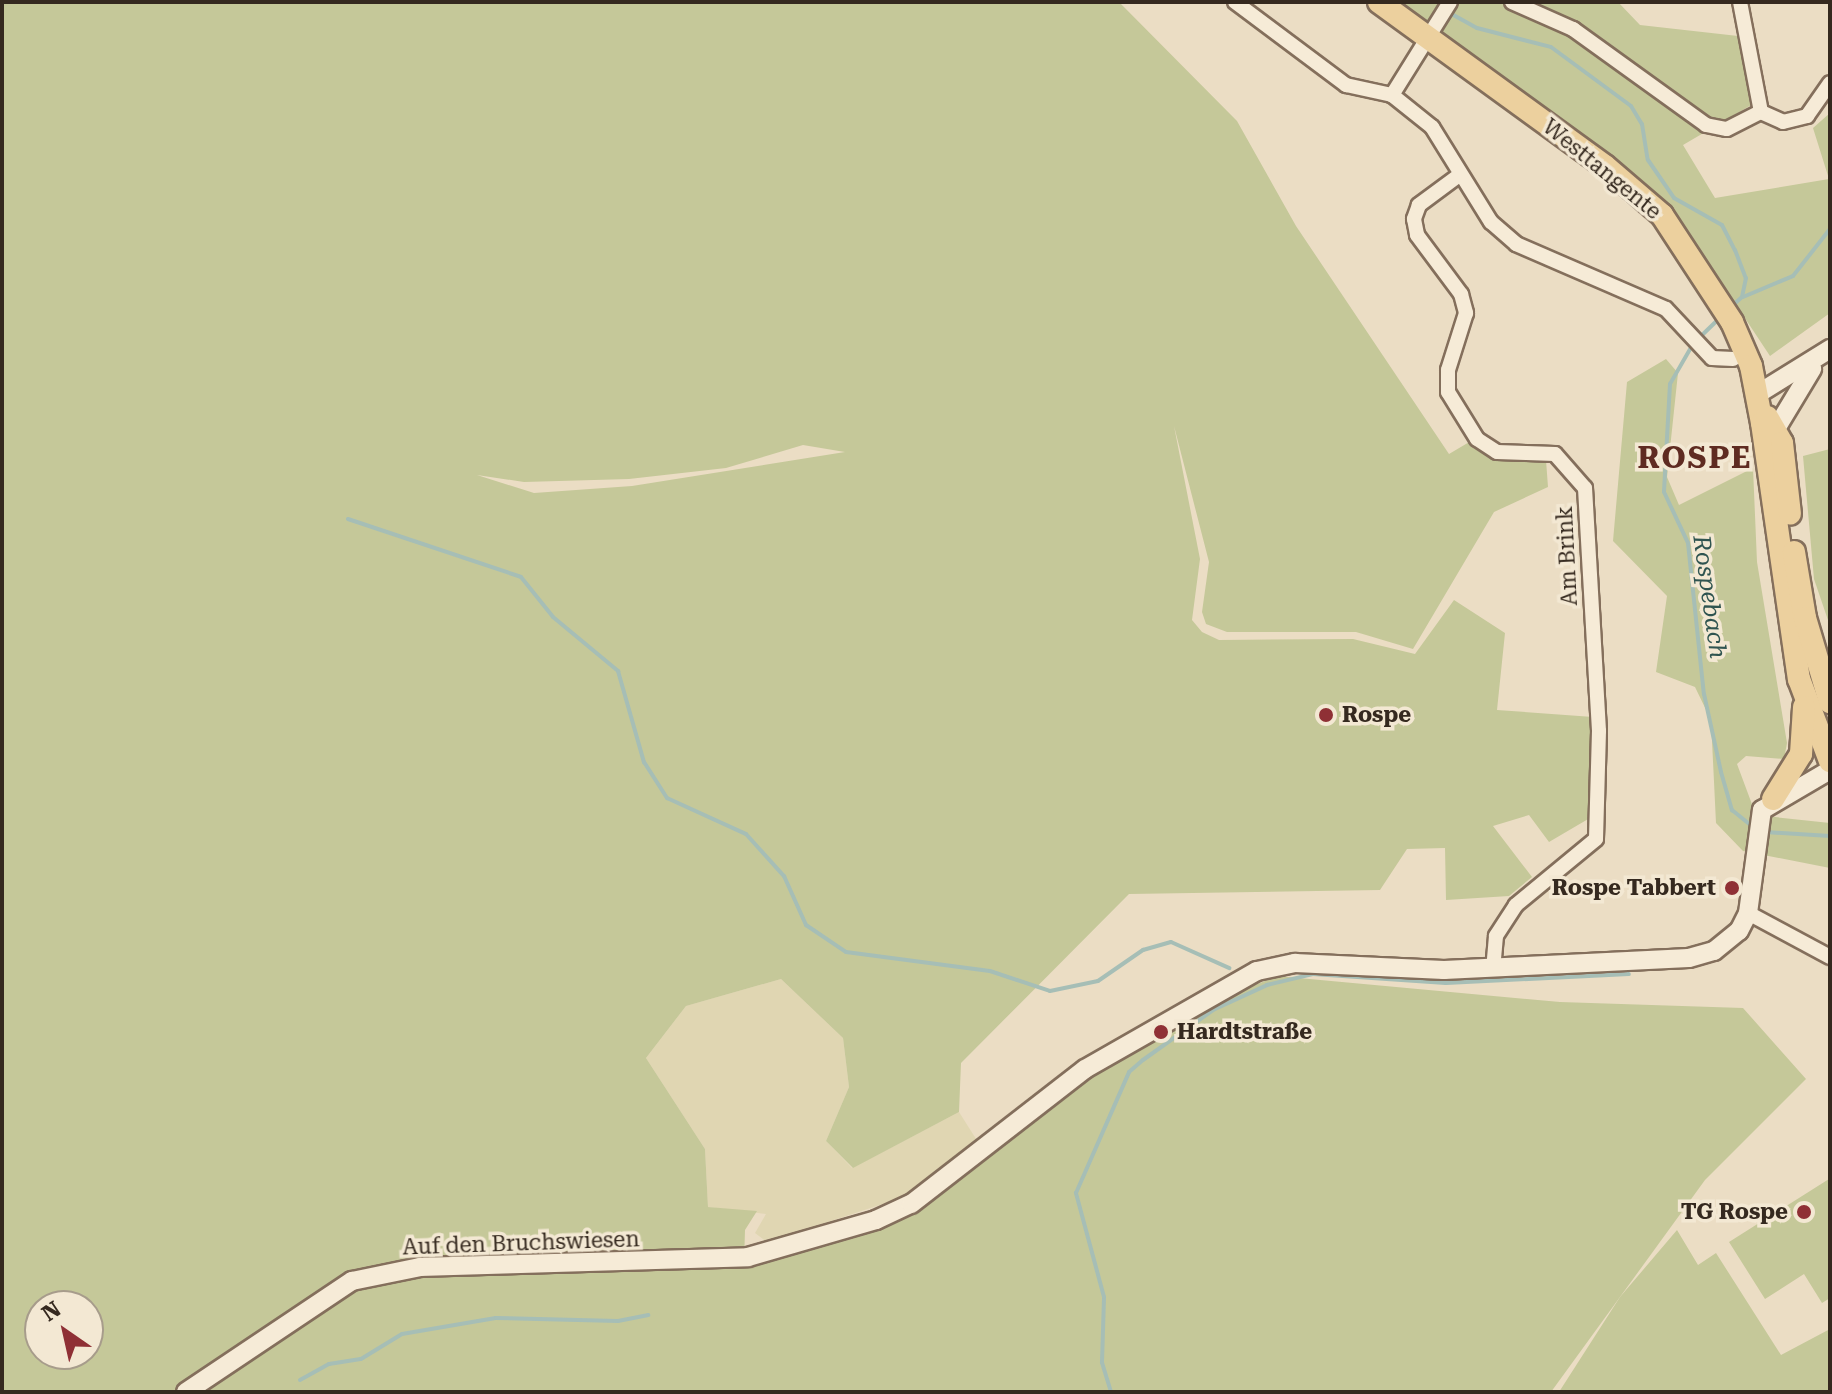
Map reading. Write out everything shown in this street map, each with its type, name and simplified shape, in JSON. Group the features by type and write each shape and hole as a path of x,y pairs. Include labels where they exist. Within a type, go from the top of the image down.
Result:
{"main road":[{"name":"Westtangente","path":"1379,2 1431,28 1662,215 1718,299 1732,322 1756,395 1784,452 1797,580 1830,702"},
{"name":"Westtangente","path":"1756,395 1789,631 1804,698 1830,761"},
{"path":"1773,799 1801,754 1804,698"}],"street":[{"path":"1235,2 1346,85 1392,95 1432,127 1458,176 1516,244 1634,291 1666,309 1712,358 1733,359"},
{"path":"1392,95 1450,2"},
{"path":"1512,2 1573,29 1706,125 1727,129 1761,112"},
{"path":"1740,2 1761,112"},
{"path":"1761,112 1783,122 1807,116 1830,83"},
{"name":"Am Brink","path":"1458,176 1419,205 1414,219 1417,235 1461,294 1466,313 1448,370 1448,392 1477,439 1497,452 1555,454 1570,464 1585,488 1599,731 1596,839 1516,905 1496,936 1493,968"},
{"path":"1756,395 1824,355"},
{"path":"1774,432 1824,355"},
{"path":"1493,968 1689,958 1729,942 1748,913 1755,831 1773,799 1830,770"},
{"path":"1748,913 1830,957"},
{"name":"Auf den Bruchswiesen","path":"186,1392 352,1281 420,1267 748,1257 911,1204 1085,1069 1257,971 1295,963 1493,968"}],"shaded area":[{"path":"781,979 843,1038 849,1087 826,1141 852,1168 959,1112 978,1142 904,1197 767,1242 755,1233 766,1214 708,1207 705,1149 646,1058 686,1006"}],"green space":[{"path":"2,2 1119,2 1237,121 1296,226 1449,454 1471,441 1497,459 1546,460 1548,487 1494,512 1413,649 1356,632 1227,632 1206,624 1202,612 1209,562 1174,426 1200,559 1192,620 1202,632 1219,640 1353,639 1415,654 1454,600 1505,633 1497,710 1593,717 1595,815 1549,842 1529,815 1493,826 1532,877 1509,896 1446,900 1445,848 1407,849 1380,890 1129,894 961,1063 959,1112 853,1168 826,1141 849,1087 843,1038 781,979 686,1006 646,1058 705,1149 708,1207 757,1211 745,1230 744,1264 784,1257 906,1215 1103,1070 1212,1003 1277,976 1560,1002 1743,1008 1806,1079 1705,1180 1551,1392 2,1392","holes":["803,445 845,452 632,486 534,493 477,475 524,482 629,479 726,468"]},
{"path":"1388,2 1618,2 1640,25 1738,36 1753,104 1683,145 1715,198 1829,179 1813,128 1830,113 1830,313 1770,356 1670,205 1612,157"},
{"path":"1666,359 1678,373 1667,477 1679,505 1753,468 1757,562 1787,743 1784,759 1746,756 1737,764 1756,815 1830,823 1830,868 1743,851 1716,823 1711,720 1695,687 1656,672 1667,596 1613,541 1627,382"},
{"path":"1830,449 1830,626 1814,579 1803,456"},
{"name":"TG Rospe","path":"1829,1179 1830,1298 1822,1303 1804,1274 1765,1299 1729,1242"},
{"path":"1677,1230 1698,1265 1716,1253 1781,1355 1830,1329 1830,1392 1559,1392 1620,1297"}],"waterway":[{"name":"Rospebach","path":"1448,12 1477,28 1551,47 1631,106 1642,124 1648,160 1674,198 1722,225 1735,250 1746,278 1742,297 1731,307"},
{"path":"1743,297 1793,276 1830,229"},
{"name":"Rospebach","path":"1699,338 1719,319"},
{"name":"Rospebach","path":"1693,344 1670,384 1664,492 1688,543 1704,694 1721,772 1732,810 1753,827"},
{"path":"348,519 521,577 553,617 618,671 644,762 667,798 746,834 784,876 806,925 846,952 990,971 1050,991 1098,981 1143,950 1171,942 1229,968"},
{"name":"Rospebach","path":"1765,832 1830,836"},
{"path":"1111,1392 1102,1362 1104,1297 1076,1193 1129,1072 1143,1060 1213,1010 1267,985 1313,974 1446,983 1629,974"},
{"path":"300,1380 329,1364 361,1359 402,1334 496,1318 618,1321 648,1315"}],"place":[{"name":"Rospe","path":"1326,715"},
{"name":"Rospe Tabbert","path":"1732,888"},
{"name":"Hardtstraße","path":"1161,1032"},
{"name":"TG Rospe","path":"1804,1212"}],"district":[{"name":"ROSPE","path":"1695,458"}]}
